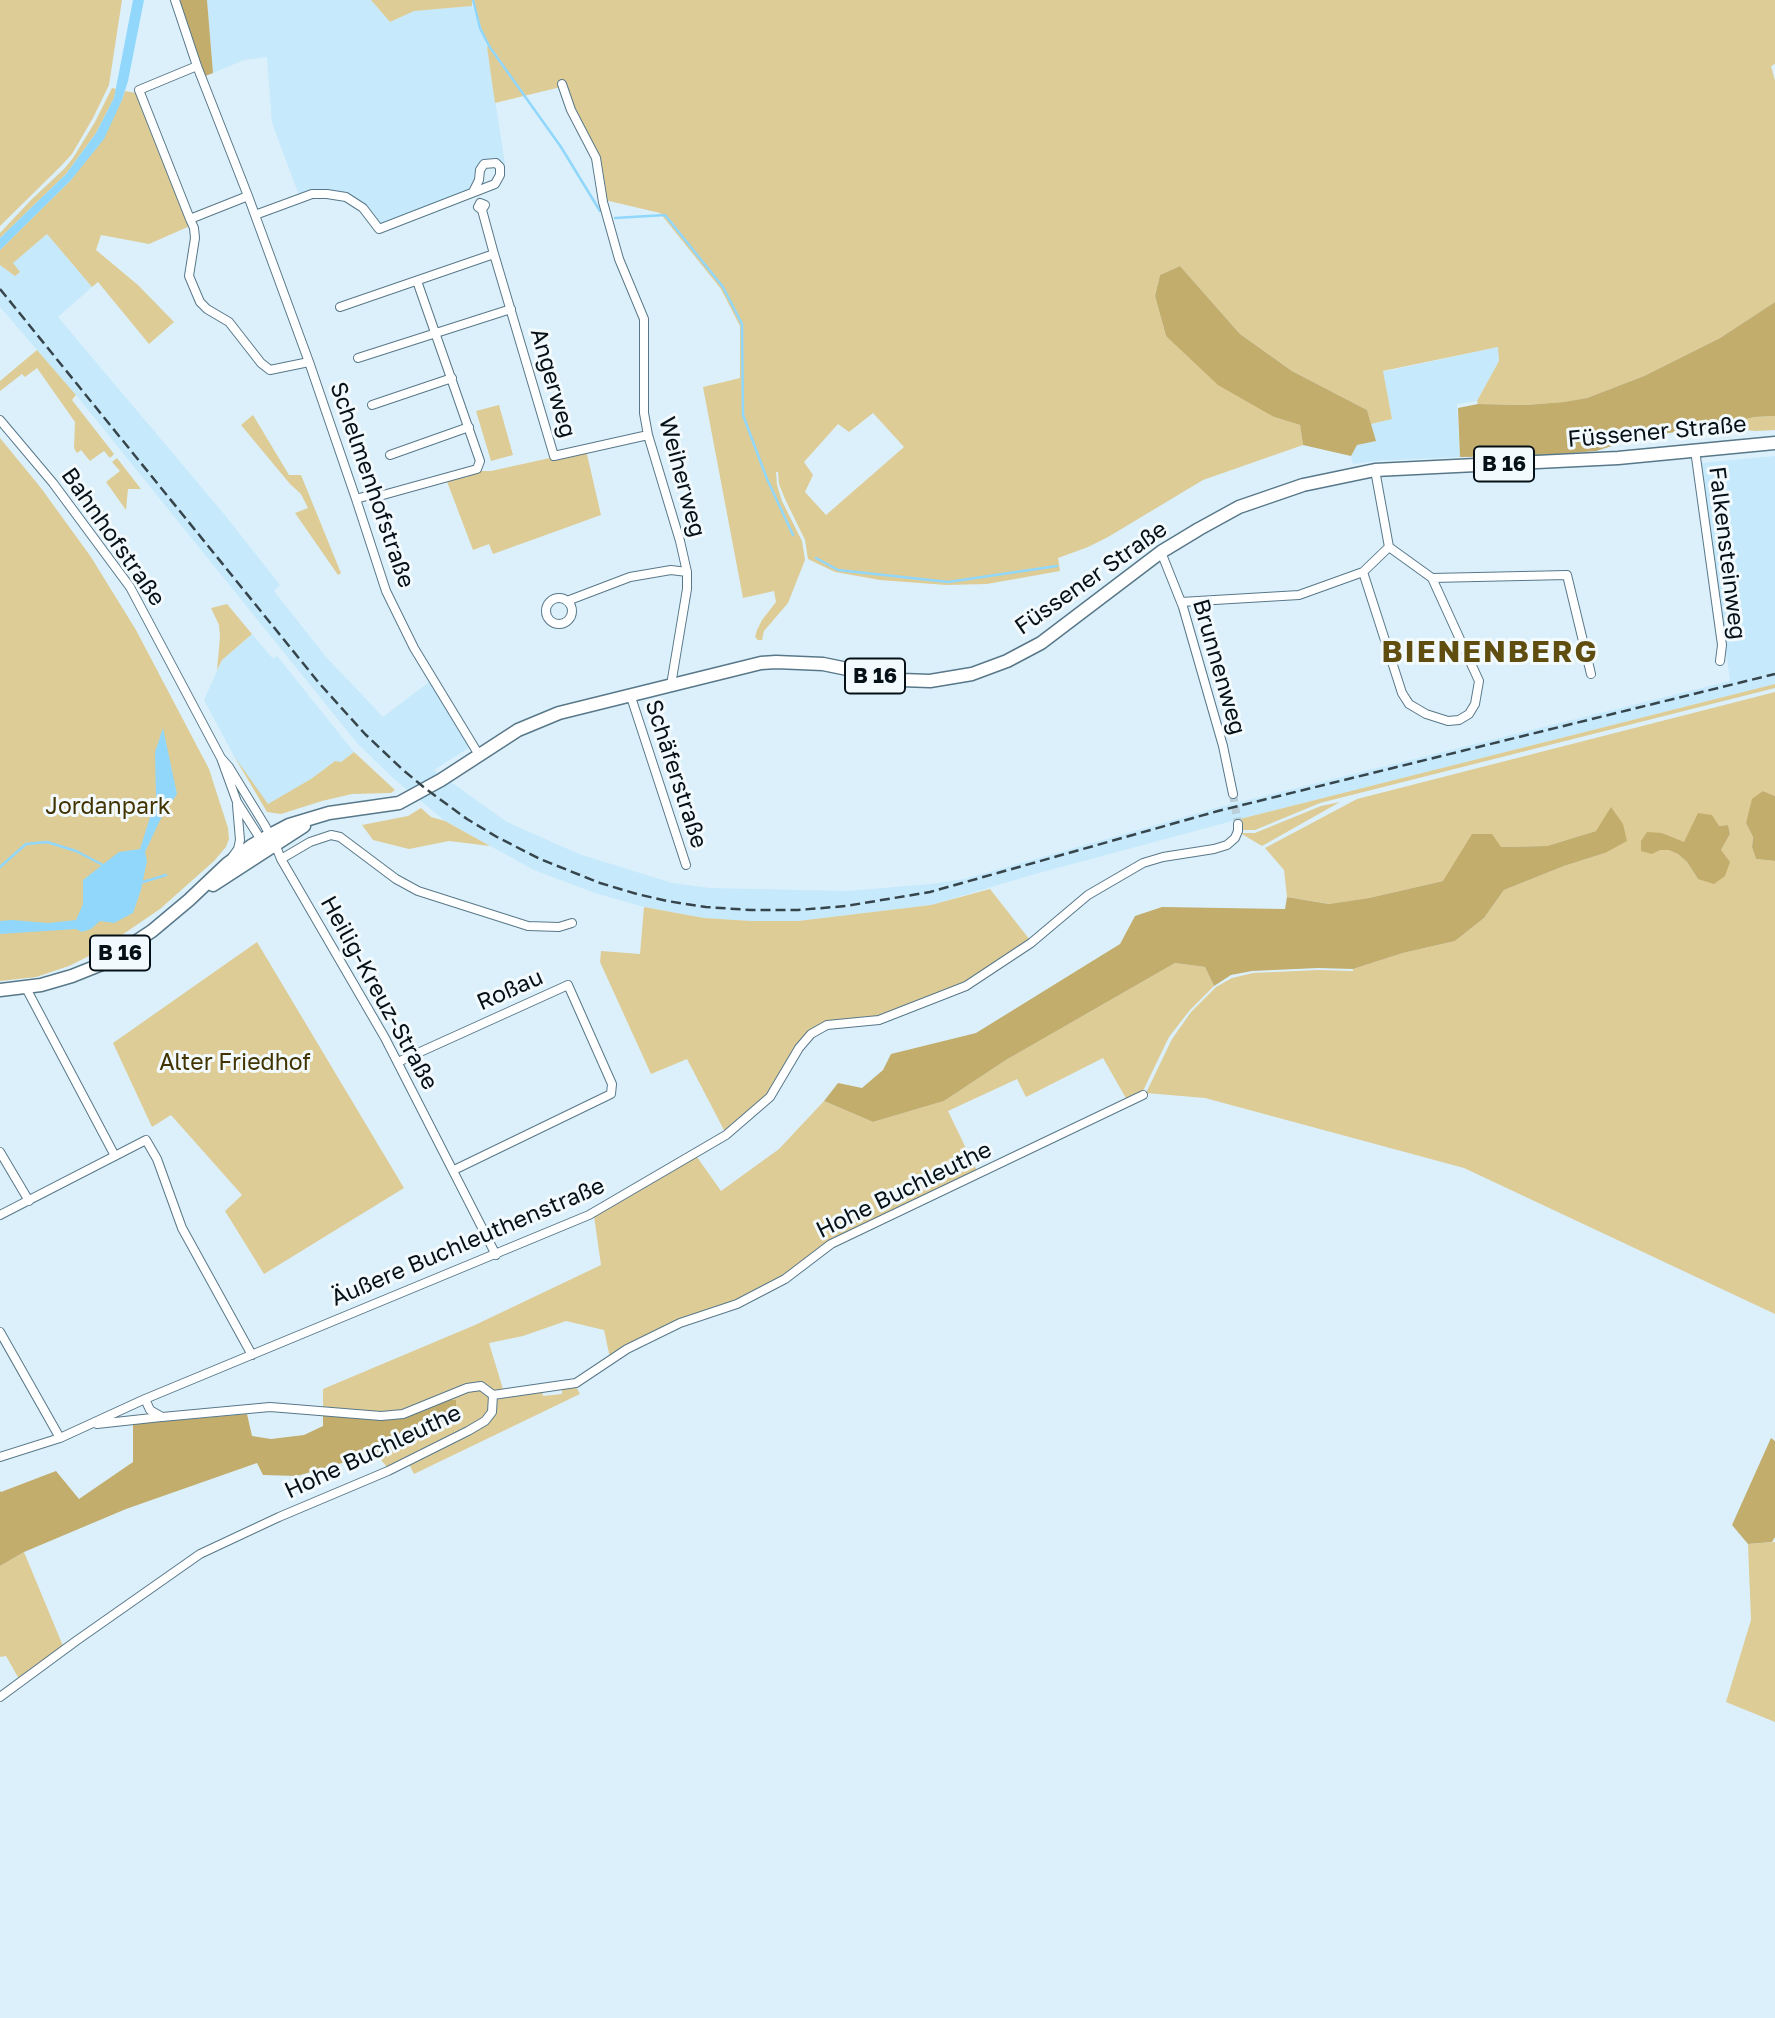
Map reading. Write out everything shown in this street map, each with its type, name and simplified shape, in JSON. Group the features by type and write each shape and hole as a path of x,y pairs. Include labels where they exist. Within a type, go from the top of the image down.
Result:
{"main road":[{"name":"Füssener Straße","path":"272,847 289,825 329,813 398,803 441,780 518,730 559,713 630,694 761,663 776,662 823,664 901,680 930,681 972,674 1007,661 1041,643 1161,552 1238,507 1303,485 1375,470 1604,459 1775,443"},
{"name":"B 16","path":"0,990 26,988 72,976 102,964 152,931 228,864 272,847"},
{"name":"B 16","path":"189,900 272,847"}],"street":[{"name":"Schelmenhofstraße","path":"175,0 197,66 256,215 309,362 386,591 414,648 479,755"},
{"path":"197,66 138,90 194,228 189,276 200,302 229,322 261,363 270,370 309,362"},
{"name":"Weiherweg","path":"562,84 571,110 596,158 603,202 619,259 644,319 644,412 648,435 687,572 687,589 671,685"},
{"path":"256,215 312,194 327,194 346,197 363,208 379,229 473,192"},
{"path":"190,219 248,196"},
{"name":"Angerweg","path":"482,209 554,456 648,435"},
{"path":"340,307 494,254"},
{"path":"356,499 377,493 383,495 477,469 480,461 417,281"},
{"name":"Angerweg","path":"358,358 511,309"},
{"path":"372,405 452,379"},
{"name":"Bahnhofstraße","path":"0,420 53,483 131,587 221,758 237,802 240,840 238,849 228,864"},
{"path":"390,455 469,428"},
{"name":"Falkensteinweg","path":"1695,450 1722,645 1720,661"},
{"path":"1363,572 1402,693 1409,704 1426,715 1448,721 1459,720 1469,714 1475,704 1479,681 1433,578 1389,547 1375,470"},
{"path":"1181,602 1299,595 1363,572 1389,547"},
{"name":"Brunnenweg","path":"1161,552 1181,602 1223,747 1233,794"},
{"path":"567,601 630,578 671,570 687,572"},
{"path":"1433,578 1567,575 1591,674"},
{"name":"Schäferstraße","path":"630,694 686,866"},
{"name":"Bahnhofstraße","path":"221,758 229,767 272,847"},
{"name":"Bahnhofstraße","path":"237,802 272,847"},
{"name":"Äußere Buchleuthenstraße","path":"0,1457 60,1438 145,1399 589,1215 726,1135 770,1097 799,1048 811,1034 827,1025 879,1020 966,986 1031,943 1088,895 1143,863 1227,845 1235,838 1238,824"},
{"path":"272,847 310,842 331,835 340,837 396,879 418,891 528,926 559,927 572,923"},
{"name":"Heilig-Kreuz-Straße","path":"272,847 319,922 398,1062 496,1255"},
{"name":"Roßau","path":"398,1062 568,985 612,1084 611,1094 453,1170"},
{"path":"26,988 115,1156"},
{"name":"Hohe Buchleuthe","path":"0,1697 200,1554 279,1517 388,1472 485,1421 492,1412 493,1395 576,1383 626,1349 680,1323 737,1304 785,1279 831,1244 1143,1095"},
{"path":"0,1215 146,1140 182,1228 252,1355"},
{"path":"0,1152 29,1201"},
{"path":"0,1332 60,1438"},
{"path":"88,1425 271,1407 381,1416 403,1414 467,1388 481,1387 493,1395"},
{"path":"145,1399 150,1410 162,1417"}],"shaded area":[{"path":"178,0 207,0 213,73 203,77"},
{"path":"207,0 371,0 390,22 414,11 472,6 487,47 505,164 500,166 490,159 482,161 472,190 381,227 346,195 299,195 272,123 267,57 244,60 213,73"},
{"path":"47,234 92,287 58,317 224,514 280,585 274,591 326,657 383,717 429,682 470,747 434,770 507,822 579,854 672,883 710,888 847,891 964,879 1220,807 1730,681 1701,463 1775,456 1775,684 1236,820 931,905 798,921 704,918 644,907 595,893 534,870 445,821 394,779 357,743 76,395 0,307 0,265 15,276 12,263"},
{"path":"1180,266 1240,334 1292,371 1367,410 1376,441 1357,445 1351,456 1303,445 1300,425 1274,417 1218,385 1166,336 1155,296 1160,275"},
{"path":"1775,302 1775,416 1754,417 1717,427 1644,436 1596,451 1538,456 1460,457 1458,408 1478,404 1525,405 1587,398 1644,376 1720,338"},
{"path":"1498,347 1499,361 1477,401 1457,404 1460,457 1353,464 1351,456 1356,445 1376,441 1371,424 1392,419 1382,372"},
{"path":"252,634 273,659 277,656 354,752 341,762 335,761 268,805 234,756 204,700 222,660"},
{"path":"1763,791 1775,796 1775,861 1756,859 1752,847 1753,837 1746,823 1752,799"},
{"path":"1611,807 1623,824 1627,841 1605,853 1504,890 1484,918 1455,941 1403,953 1353,969 1252,971 1231,975 1214,986 1205,967 1175,963 1006,1060 944,1101 873,1122 824,1101 838,1083 862,1088 883,1070 891,1054 976,1033 1120,944 1135,916 1162,907 1285,909 1287,897 1329,904 1369,898 1443,881 1472,834 1492,834 1501,847 1547,846 1596,831"},
{"path":"1698,813 1712,815 1719,826 1728,825 1730,834 1721,850 1730,862 1725,876 1714,884 1698,879 1678,854 1669,850 1652,854 1641,851 1641,841 1647,832 1662,833 1684,842"},
{"path":"456,1400 456,1414 381,1460 359,1458 297,1476 263,1475 257,1463 126,1509 24,1552 0,1566 0,1491 56,1471 79,1499 133,1462 133,1424 247,1414 252,1436 271,1439 304,1435 323,1426 323,1415 381,1419"},
{"path":"1771,1438 1775,1441 1775,1537 1772,1542 1748,1544 1732,1525"}],"green space":[{"path":"0,0 122,0 109,85 93,118 72,154 0,226"},
{"path":"371,0 472,0 472,6 414,11 390,22"},
{"path":"473,0 1775,0 1775,64 1771,66 1775,81 1775,302 1720,338 1644,376 1587,398 1565,402 1478,404 1477,401 1499,361 1498,347 1383,371 1392,419 1371,424 1367,410 1292,371 1240,334 1180,266 1160,275 1155,296 1166,336 1274,417 1300,425 1303,445 1203,480 1108,537 1058,558 1060,571 987,584 946,585 880,580 835,572 808,559 805,540 785,499 776,472 782,501 802,541 805,560 788,603 764,631 762,640 758,640 755,637 757,630 776,602 774,591 743,598 703,387 740,378 740,326 721,289 660,213 605,200 598,157 561,87 495,103 487,47 489,45","holes":["873,413 904,447 826,515 805,492 813,475 804,462 838,424 849,432"]},
{"path":"112,88 116,89 114,98 96,133 66,174 0,238 0,233 73,158"},
{"path":"125,91 136,93 190,226 149,244 101,235 96,250 138,285 174,322 149,344 98,282 92,287 47,234 13,263 20,272 15,276 0,265 0,250 71,180 122,100"},
{"path":"37,350 76,395 72,400 114,454 110,458 104,451 90,461 81,450 77,453 74,448 75,422 37,368 25,377 22,374 0,391 0,381"},
{"path":"499,405 513,455 491,461 476,411"},
{"path":"253,415 289,475 301,475 341,573 338,575 295,513 308,508 301,494 241,425"},
{"path":"1775,416 1775,430 1717,427 1754,417"},
{"name":"Jordanpark","path":"0,438 41,488 91,557 136,630 209,769 229,839 214,861 160,909 97,952 69,966 36,977 0,981"},
{"path":"586,450 601,515 493,554 489,544 473,550 446,479"},
{"path":"117,458 141,489 128,489 126,510 106,482 120,471 112,462"},
{"path":"76,475 105,513 112,527 110,535 68,480"},
{"path":"227,604 252,634 222,660 217,670 219,625 211,608"},
{"path":"1775,684 1775,688 1320,803 1255,830 1240,830 1240,819"},
{"path":"1775,692 1775,796 1763,791 1746,823 1753,837 1752,847 1756,859 1775,861 1775,1314 1464,1168 1205,1098 1146,1093 1172,1039 1191,1012 1216,987 1232,978 1253,973 1353,971 1403,953 1455,941 1484,918 1504,890 1605,853 1596,831 1547,846 1500,847 1443,881 1369,898 1330,904 1287,897 1284,870 1265,848 1357,799","holes":["1699,813 1719,826 1728,825 1730,834 1698,879 1678,854 1669,849 1660,850 1662,833 1684,843"]},
{"path":"354,752 395,790 391,793 352,794 281,814 267,812 234,756 268,804 311,779 335,761 341,762"},
{"path":"1340,802 1262,846 1240,833 1255,833 1321,806"},
{"path":"421,808 431,817 445,821 490,846 449,841 409,849 373,840 362,825 408,816"},
{"path":"990,889 1030,940 966,985 879,1018 810,1032 769,1095 725,1132 687,1059 651,1074 600,962 601,951 640,954 644,907 704,918 798,921 931,905"},
{"name":"Alter Friedhof","path":"257,942 404,1188 264,1274 225,1211 242,1195 171,1115 152,1127 113,1043"},
{"path":"1175,963 1205,967 1214,986 1190,1010 1169,1037 1142,1093 1127,1100 1103,1058 1026,1097 1017,1079 948,1111 977,1171 830,1242 784,1277 737,1302 610,1358 604,1330 566,1321 523,1336 489,1343 503,1389 494,1391 482,1382 402,1411 382,1414 323,1409 323,1389 475,1325 601,1265 594,1216 697,1157 721,1191 779,1149 824,1101 873,1122 944,1101 1006,1060"},
{"path":"575,1385 580,1394 414,1474 409,1464 485,1426 495,1413 497,1397 542,1390 543,1396 562,1394 562,1387"},
{"path":"469,1390 480,1390 489,1397 489,1410 482,1419 387,1467 381,1460 456,1414 448,1400"},
{"path":"1775,1542 1775,1722 1726,1702 1751,1620 1748,1544"},
{"path":"24,1552 63,1646 19,1679 6,1656 0,1657 0,1566"}],"water":[{"path":"133,0 144,0 128,81 104,139 71,180 0,250 0,238 66,174 96,133 114,98"},
{"path":"163,728 177,794 163,814 145,852 147,861 133,913 114,923 100,921 91,929 82,932 76,929 0,934 0,921 48,923 76,920 83,904 83,880 119,852 140,849 156,798 155,752"}],"waterway":[{"path":"473,0 480,28 489,46 561,147 600,211"},
{"path":"615,218 665,215 723,287 742,324 743,415 767,479 793,535"},
{"path":"816,558 838,570 948,582 1057,566"},
{"path":"0,867 26,844 47,842 76,851 103,865"},
{"path":"143,882 166,875"}],"tunnel":[{"path":"1233,794 1238,824"}],"railway":[{"path":"0,289 319,683 365,734 403,770 467,819 540,859 600,883 667,901 706,907 798,910 846,906 930,892 1218,811 1775,674"}],"district":[{"name":"BIENENBERG","path":"1490,652"}]}
